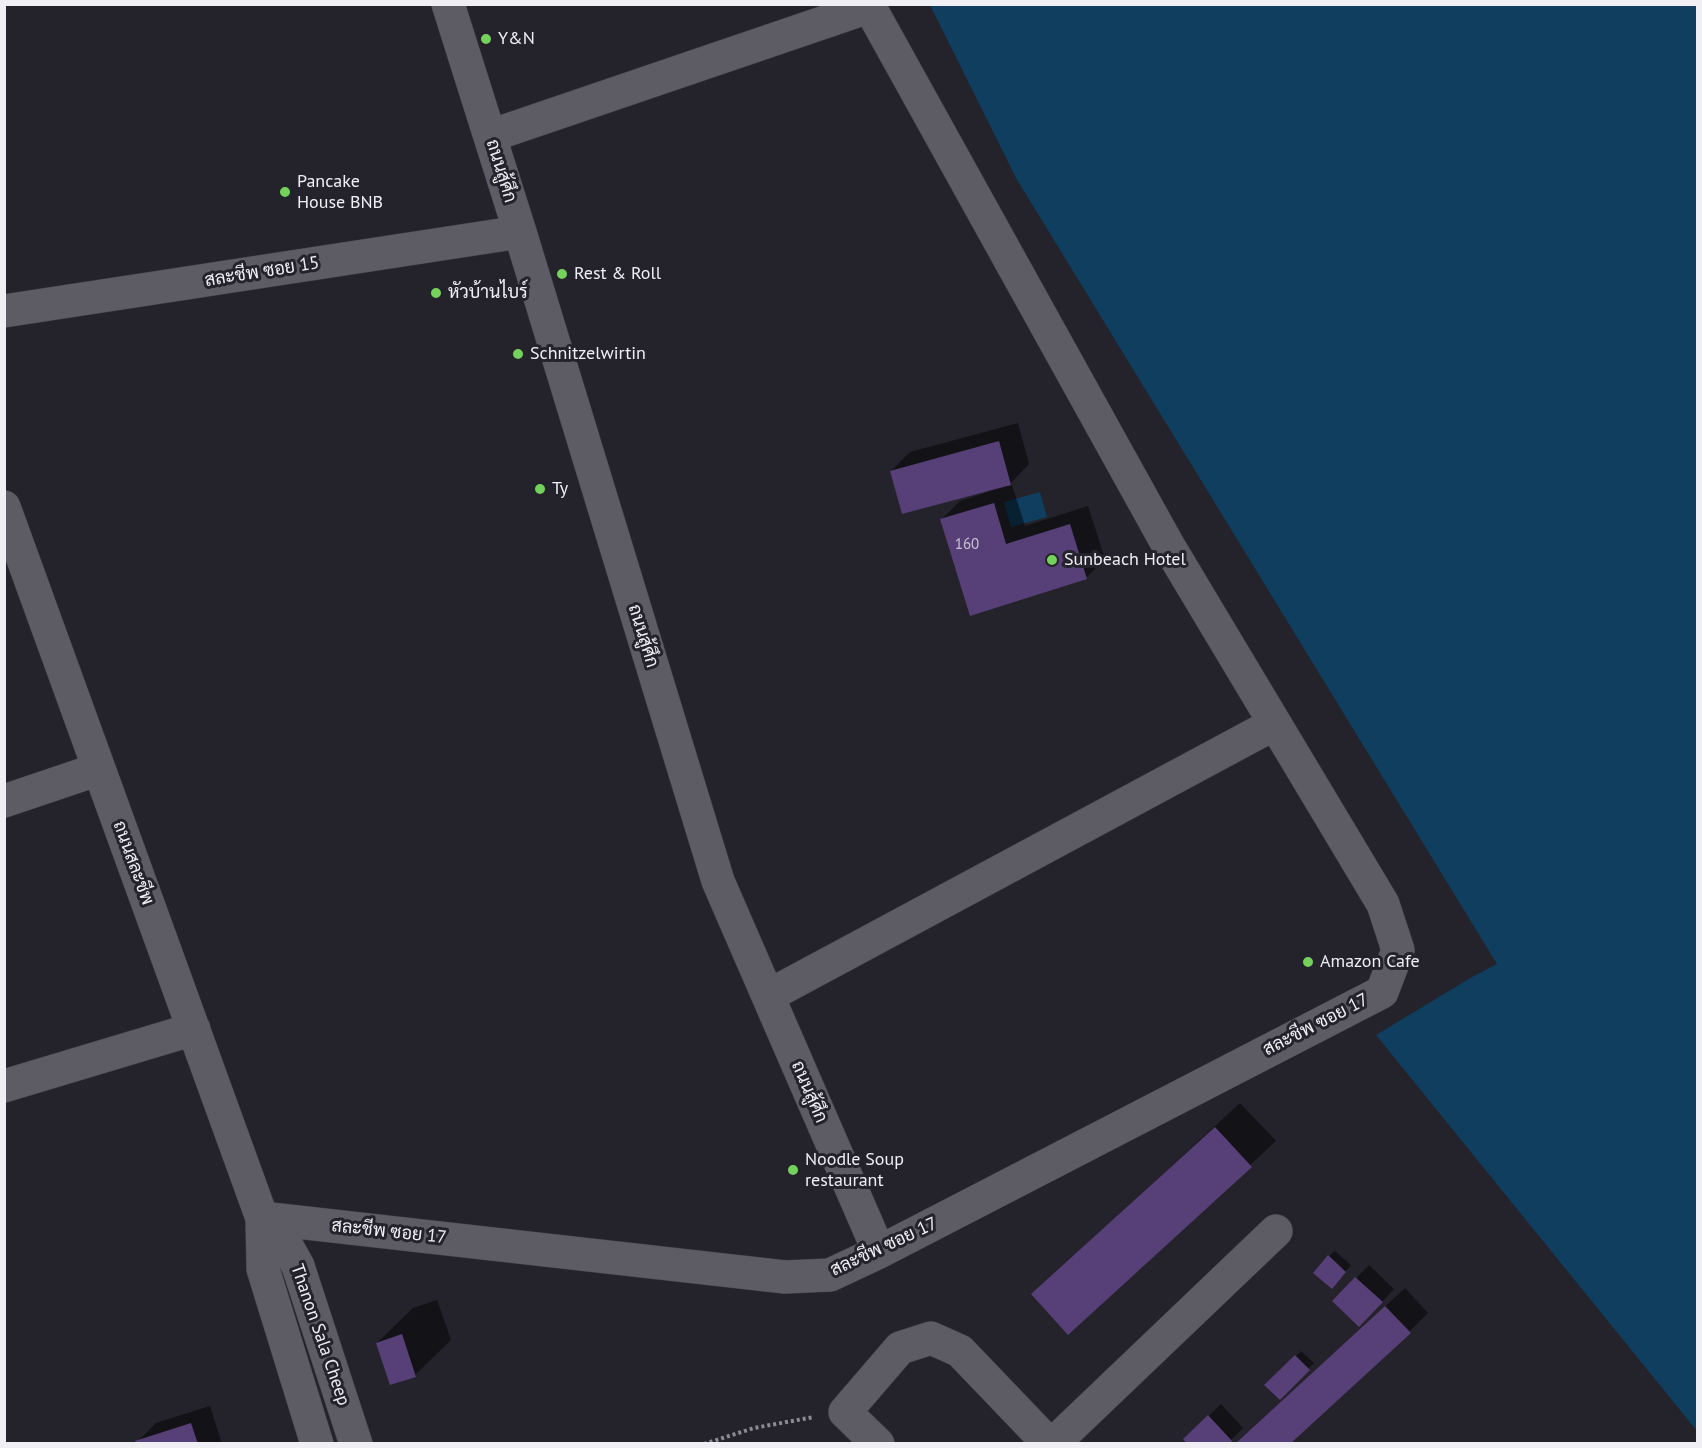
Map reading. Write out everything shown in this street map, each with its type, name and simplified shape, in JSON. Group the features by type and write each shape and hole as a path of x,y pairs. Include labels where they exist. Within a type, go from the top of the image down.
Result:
{"street":[{"name":"ถนนสู้ศึก","path":"448,4 718,881 879,1252"},
{"path":"490,136 868,6 1162,535 1274,724 768,996"},
{"name":"สละชีพ ซอย 15","path":"4,311 520,232"},
{"name":"ถนนสละชีพ","path":"4,507 262,1218"},
{"name":"สละชีพ ซอย 17","path":"262,1218 785,1277 830,1275 879,1252 1382,992 1398,950 1383,904 1274,724"},
{"path":"4,801 99,769"},
{"path":"4,1086 194,1029"},
{"name":"Thanon Sala Cheep","path":"262,1218 263,1269 317,1443"},
{"name":"Thanon Sala Cheep","path":"262,1218 283,1239 298,1266 356,1443"},
{"path":"878,1443 845,1412 900,1348 931,1338 960,1351 1051,1443 1276,1231"}],"path":[{"path":"704,1443 754,1428 845,1412"}],"water":[{"path":"930,5 1697,5 1697,1431 1376,1035 1497,964 1016,178"},
{"path":"1040,492 1047,517 1011,527 1004,502"}],"building":[{"path":"999,441 1011,485 902,514 890,471"},
{"path":"994,503 1006,544 1070,524 1087,579 970,616 940,519"},
{"path":"1215,1127 1252,1167 1068,1335 1031,1294"},
{"path":"1328,1255 1346,1272 1332,1289 1313,1273"},
{"path":"1355,1277 1383,1302 1359,1327 1332,1301"},
{"path":"1385,1306 1411,1333 1290,1444 1235,1444"},
{"path":"402,1334 416,1377 390,1385 376,1343"},
{"path":"1295,1355 1310,1370 1280,1400 1264,1385"},
{"path":"1208,1415 1232,1441 1230,1444 1187,1444 1183,1439"},
{"path":"191,1423 198,1444 136,1444 135,1441"}],"place":[{"name":"Y&N","path":"486,39"},
{"name":"Pancake House BNB","path":"285,192"},
{"name":"Rest & Roll","path":"562,274"},
{"name":"หัวบ้านไบร์","path":"436,293"},
{"name":"Schnitzelwirtin","path":"518,354"},
{"name":"Ty","path":"540,489"},
{"name":"Sunbeach Hotel","path":"1052,560"},
{"name":"Amazon Cafe","path":"1308,962"},
{"name":"Noodle Soup restaurant","path":"793,1170"}]}
